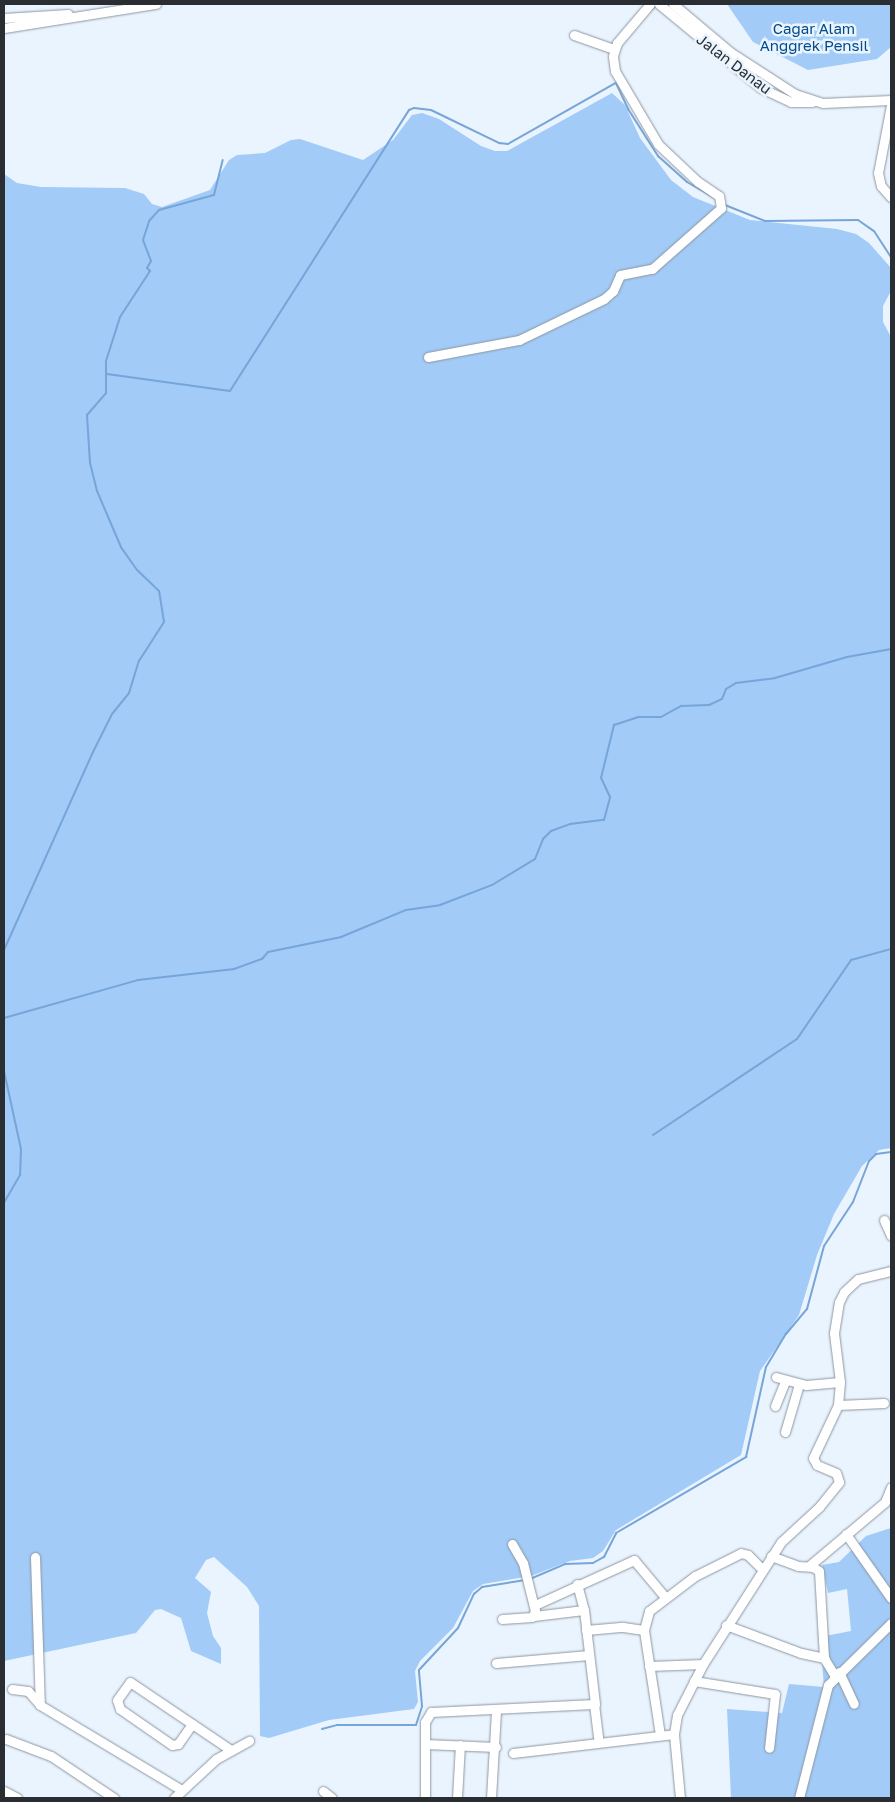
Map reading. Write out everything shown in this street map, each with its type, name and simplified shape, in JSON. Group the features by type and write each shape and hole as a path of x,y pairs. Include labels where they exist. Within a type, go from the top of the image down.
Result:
{"street":[{"path":"4,28 156,4"},
{"path":"428,357 519,340 604,299 613,291 620,275 644,272 656,266 721,208 719,196 698,182 658,144 619,80 614,64 614,49 629,25 650,4"},
{"name":"Jalan Danau","path":"673,4 737,57 776,84 814,101"},
{"name":"Jalan Danau","path":"660,5 761,88 791,102 891,100"},
{"path":"4,18 40,14 104,13"},
{"path":"574,35 614,49"},
{"path":"891,106 878,173 881,186 891,197"},
{"path":"884,1220 891,1236"},
{"path":"680,1798 674,1734 677,1715 694,1681 726,1625 780,1542 838,1485 836,1473 817,1464 813,1458 838,1405 840,1382 834,1333 839,1302 844,1292 858,1279 891,1272"},
{"path":"775,1406 781,1379 799,1384 840,1382"},
{"path":"785,1432 799,1384"},
{"path":"838,1405 884,1403"},
{"path":"809,1566 884,1502 891,1488"},
{"path":"846,1534 891,1598"},
{"path":"512,1544 523,1563 535,1605 534,1616"},
{"path":"660,1735 644,1630 649,1610 709,1568 741,1553 748,1555 762,1569"},
{"path":"771,1556 816,1568 821,1578 824,1658"},
{"path":"34,1557 40,1705"},
{"path":"535,1605 577,1584 636,1560 665,1597"},
{"path":"577,1584 584,1610 599,1742"},
{"path":"502,1619 584,1610"},
{"path":"800,1798 824,1699 837,1674 891,1622"},
{"path":"726,1625 779,1646 824,1658 837,1674 854,1704"},
{"path":"586,1630 623,1627 644,1630"},
{"path":"496,1663 589,1656"},
{"path":"649,1666 703,1664"},
{"path":"694,1681 775,1694 769,1748"},
{"path":"192,1724 178,1744 172,1745 120,1709 117,1700 130,1682 231,1750"},
{"path":"12,1689 28,1691 40,1705 180,1789"},
{"path":"425,1798 425,1744 428,1714 595,1704"},
{"path":"491,1798 496,1747 496,1711"},
{"path":"513,1753 674,1734"},
{"path":"6,1739 51,1756 114,1798"},
{"path":"174,1798 180,1789 231,1750 249,1741"},
{"path":"425,1744 496,1747"},
{"path":"457,1798 460,1746"},
{"path":"4,1791 18,1798"},
{"path":"323,1791 332,1798"}],"green space":[{"name":"Cagar Alam Anggrek Pensil","path":"727,4 891,4 891,47 877,59 808,70 753,42"},
{"path":"612,93 625,105 640,138 671,180 693,197 750,220 837,229 856,234 869,243 891,268 891,291 883,306 883,322 891,337 891,1148 879,1150 862,1166 834,1214 817,1255 799,1315 760,1371 741,1455 616,1530 603,1551 593,1558 570,1561 531,1576 483,1584 473,1591 453,1628 420,1661 415,1671 418,1702 414,1709 329,1720 269,1738 260,1736 259,1606 247,1587 214,1557 206,1560 195,1578 211,1592 207,1613 213,1636 221,1648 221,1664 191,1651 181,1618 161,1609 155,1610 136,1633 4,1661 4,174 17,183 41,187 125,188 144,194 152,204 162,207 210,190 229,160 237,155 265,153 291,140 300,139 363,160 393,140 412,115 422,113 439,119 481,146 495,151 507,151"},
{"path":"891,1528 891,1798 731,1798 727,1709 782,1713 789,1684 824,1687 820,1637 851,1631 847,1589 828,1593 822,1565 839,1562 866,1536"}],"waterway":[{"path":"649,12 656,5"},
{"path":"107,374 230,391 409,110 414,108 431,110 499,143 508,144 619,81"},
{"path":"616,83 628,109 658,156 687,182 716,199"},
{"path":"4,950 92,754 112,714 129,693 139,661 164,622 159,591 137,570 121,547 97,491 90,463 87,415 106,393 106,361 120,317 150,271 147,268 151,261 143,240 149,221 159,210 214,195 223,160"},
{"path":"725,205 765,221 858,220 874,231 891,257"},
{"path":"4,1018 138,980 234,969 262,959 268,952 341,937 406,910 440,905 492,885 535,859 543,839 551,831 570,824 604,820 610,797 601,778 614,725 638,717 661,717 681,706 709,705 722,699 726,689 736,683 775,678 847,657 891,649"},
{"path":"653,1135 797,1039 851,960 891,949"},
{"path":"4,1071 21,1149 20,1175 4,1203"},
{"path":"530,1579 565,1564 593,1563 604,1557 616,1533 746,1457 766,1367 786,1334 807,1309 824,1246 853,1202 869,1161 876,1154 891,1152"},
{"path":"322,1729 337,1725 416,1725 422,1706 419,1670 458,1628 474,1594 482,1587 525,1580"}]}
